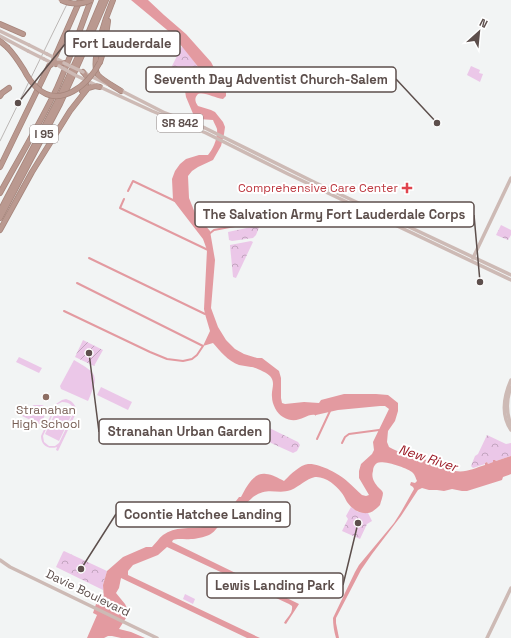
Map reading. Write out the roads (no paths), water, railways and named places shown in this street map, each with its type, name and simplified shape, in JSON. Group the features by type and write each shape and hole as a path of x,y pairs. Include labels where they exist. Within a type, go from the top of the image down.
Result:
{"highway":[{"path":"61,0 74,4 83,3 90,0"},
{"path":"69,0 84,0"},
{"path":"0,167 48,69 55,62 61,43 80,0"},
{"path":"0,192 57,88 90,0"},
{"name":"I 95","path":"0,186 51,94 90,0"},
{"path":"0,210 57,102 102,0"},
{"name":"I 95","path":"0,218 60,104 106,0"},
{"path":"0,41 18,60 33,84 40,91 57,96 70,93 78,89 92,76 100,62 104,51 108,21 113,0"},
{"path":"113,0 99,42 95,66 96,72 100,77 121,91"},
{"path":"0,23 8,26"},
{"path":"0,23 23,34"},
{"path":"47,54 55,51 61,43"},
{"path":"44,59 48,69"},
{"path":"55,62 64,63"},
{"path":"0,230 32,172 87,81 83,72"},
{"path":"70,111 87,89 94,86 100,87"},
{"path":"0,92 8,88 0,96"},
{"path":"0,162 22,123"}],"main road":[{"name":"SR 842","path":"0,31 47,54 55,62 87,81 165,117 213,135 353,200 473,259 511,280"},
{"name":"SR 842","path":"0,36 44,59 55,62"},
{"name":"SR 842","path":"64,63 166,113 205,128 213,135"},
{"path":"180,123 183,121 201,129 205,128"},
{"name":"SR 842","path":"224,140 333,196 511,275"},
{"path":"473,259 511,178"},
{"path":"310,185 314,185 330,192 333,191"},
{"path":"333,196 339,196 351,202 353,200"},
{"path":"511,380 505,393 504,407 506,421 511,430"},
{"path":"511,387 508,394 507,404 511,425"},
{"name":"Davie Boulevard","path":"0,560 10,567"},
{"name":"Davie Boulevard","path":"0,564 10,567 157,638"},
{"path":"487,638 511,588"}],"waterway":[{"path":"128,191 133,181 175,201"},
{"path":"124,199 120,208 208,250"},
{"path":"209,234 214,230 261,221"},
{"path":"89,258 205,314"},
{"path":"64,311 167,359 183,361 192,359 197,355 203,346 77,283"},
{"path":"317,439 330,411"},
{"path":"342,443 345,437 349,434 379,430"}],"railway":[{"path":"0,141 69,0"}],"place":[{"name":"Fort Lauderdale","path":"18,103"},
{"name":"Seventh Day Adventist Church-Salem","path":"437,123"},
{"name":"Comprehensive Care Center","path":"407,188"},
{"name":"The Salvation Army Fort Lauderdale Corps","path":"480,282"},
{"name":"Stranahan Urban Garden","path":"89,353"},
{"name":"Stranahan High School","path":"46,397"},
{"name":"Lewis Landing Park","path":"358,523"},
{"name":"Coontie Hatchee Landing","path":"81,569"}],"water label":[{"name":"New River","path":"428,458"}]}
